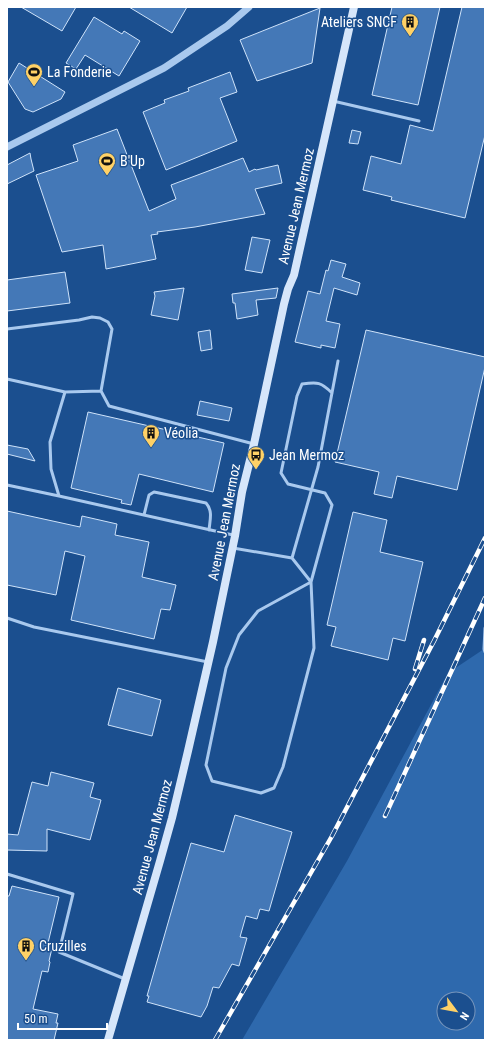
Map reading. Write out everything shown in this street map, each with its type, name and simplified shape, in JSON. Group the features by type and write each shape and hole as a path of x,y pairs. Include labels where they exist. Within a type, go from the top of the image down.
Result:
{"main road":[{"name":"Avenue Jean Mermoz","path":"108,1040 172,818 208,662 235,536 242,492 254,444 284,304 288,289 294,276 354,7"}],"street":[{"path":"7,147 164,68 226,26 249,7"}],"lane":[{"path":"332,101 419,120"},
{"path":"7,329 92,317 100,318 108,322 112,329 101,391 109,406 254,444"},
{"path":"292,558 318,467 338,361"},
{"path":"7,379 64,392 101,391"},
{"path":"311,582 258,611 239,635 226,668 206,765 212,781 261,794 274,788 283,767 314,648 311,582 332,505 325,493 288,484 281,473 297,396 302,384 315,382 325,385 332,393"},
{"path":"59,496 51,469 50,442 64,392"},
{"path":"7,485 235,536"},
{"path":"144,515 149,495 154,492 206,503 210,507 211,513 209,530"},
{"path":"232,548 292,558 311,582"},
{"path":"7,618 34,627 208,662"},
{"path":"485,628 485,652"},
{"path":"7,874 73,894 59,952 126,980"}],"shaded area":[{"path":"484,649 485,1040 242,1040 347,861 448,673"}],"building":[{"path":"21,7 76,7 62,31"},
{"path":"129,7 187,7 172,33"},
{"name":"Ateliers SNCF","path":"392,7 440,7 418,105 372,95"},
{"path":"462,7 485,7 485,135 465,218 391,200 392,197 363,190 371,156 401,164 410,125 433,131"},
{"path":"320,8 312,63 257,81 240,40"},
{"path":"94,17 122,34 124,31 140,41 119,76 85,55 76,69 66,63"},
{"name":"La Fonderie","path":"19,63 65,92 61,99 33,112 25,109 8,82"},
{"path":"230,72 237,92 220,98 237,141 166,170 143,112 165,103 164,100 189,91 188,88"},
{"path":"117,129 149,211 176,199 171,185 243,158 249,172 255,169 278,165 282,183 255,189 265,214 195,227 157,232 158,234 151,235 156,259 106,269 103,245 62,252 36,175 78,161 73,145"},
{"path":"352,130 361,132 358,144 349,143"},
{"path":"30,153 34,171 7,184 7,165"},
{"path":"252,237 270,240 262,273 245,270"},
{"path":"331,260 346,264 342,277 360,283 357,295 334,288 326,321 340,324 335,348 321,345 321,348 295,342 308,291 320,294 326,270 328,271"},
{"path":"65,272 70,303 7,311 7,280"},
{"path":"184,288 178,320 151,315 155,296 154,292"},
{"path":"278,288 276,298 256,300 258,315 237,319 232,294"},
{"path":"210,330 212,349 201,351 198,332"},
{"path":"366,330 485,357 485,367 457,490 397,476 392,498 374,494 379,472 335,462"},
{"path":"200,401 232,408 229,421 197,415"},
{"name":"Véolia","path":"88,412 224,443 213,492 139,474 131,505 121,503 122,500 71,488"},
{"path":"7,445 28,449 35,461 7,454"},
{"path":"7,511 80,527 82,516 117,524 115,535 149,542 142,577 176,585 170,610 161,609 154,639 71,620 85,556 65,551 56,595 7,585"},
{"path":"353,512 387,520 380,552 423,562 405,641 393,638 388,660 331,646 336,627 327,625"},
{"path":"118,688 161,700 152,736 108,725"},
{"path":"51,772 94,783 90,797 101,800 90,840 47,829 47,851 7,850 7,834 18,835 32,782 48,786"},
{"path":"235,815 292,832 269,911 260,909 257,919 246,916 240,937 247,938 239,966 232,964 219,988 213,987 207,1006 201,1017 147,1002 149,996 147,996 191,843 224,852"},
{"name":"Cruzilles","path":"12,886 59,897 48,943 53,944 48,972 42,971 33,1009 58,1014 56,1023 58,1023 54,1040 7,1040 7,896 9,896"}],"railway":[{"path":"215,1040 332,836 434,641 485,538"},
{"path":"385,816 485,598"},
{"path":"415,669 424,640"}],"place":[{"name":"Ateliers SNCF","path":"410,37"},
{"name":"La Fonderie","path":"34,87"},
{"name":"B'Up","path":"107,176"},
{"name":"Véolia","path":"151,448"},
{"name":"Jean Mermoz","path":"256,470"},
{"name":"Cruzilles","path":"26,961"}]}
